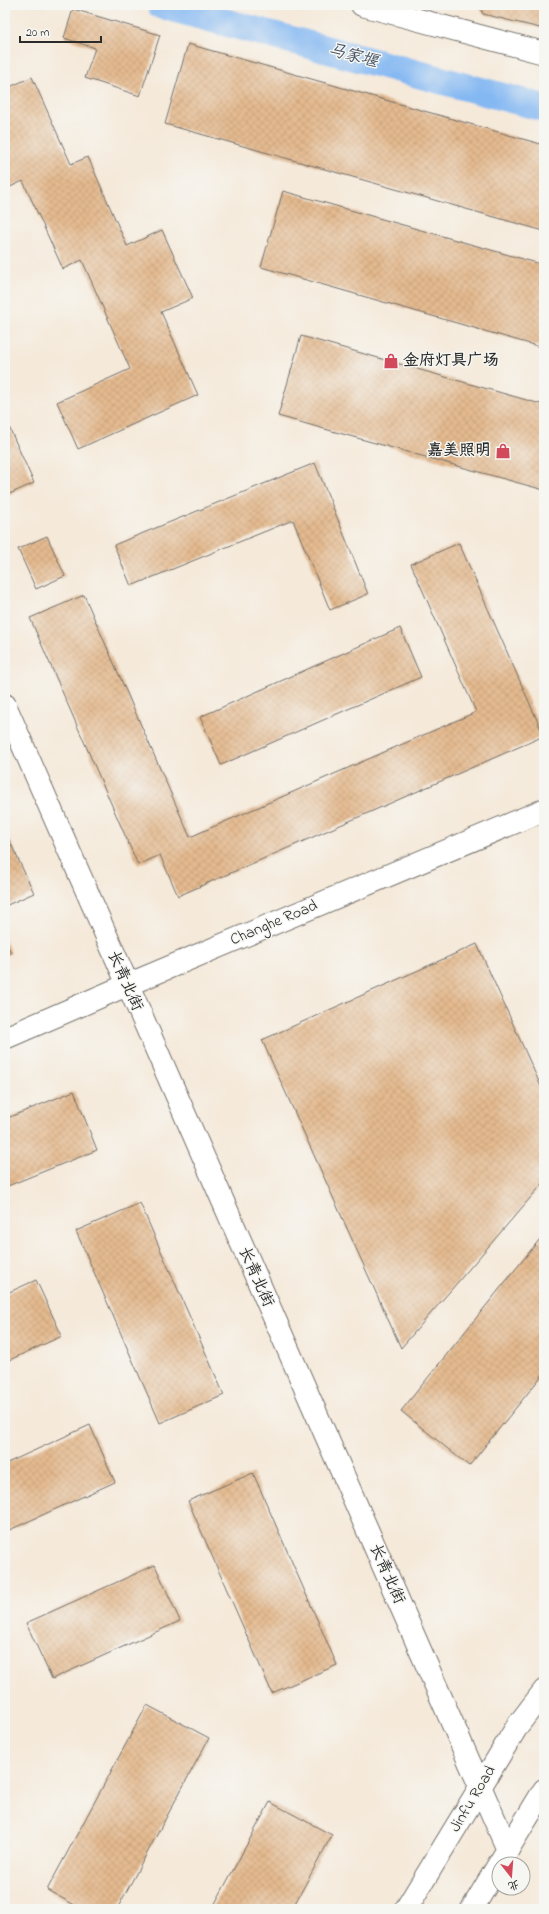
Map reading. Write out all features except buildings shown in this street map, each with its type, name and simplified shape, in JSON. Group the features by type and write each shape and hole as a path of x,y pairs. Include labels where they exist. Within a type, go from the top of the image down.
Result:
{"street":[{"path":"362,5 544,53"},
{"name":"长青北街","path":"5,705 480,1786 501,1856"},
{"name":"Changhe Road","path":"5,1038 127,985 544,810"},
{"name":"Jinfu Road","path":"406,1909 518,1724 544,1691"},
{"path":"504,1856 544,1790"},
{"path":"472,1909 491,1877"}],"waterway":[{"name":"马家堰","path":"161,5 544,108"}],"place":[{"name":"金府灯具广场","path":"391,361"},
{"name":"嘉美照明","path":"503,451"}]}
